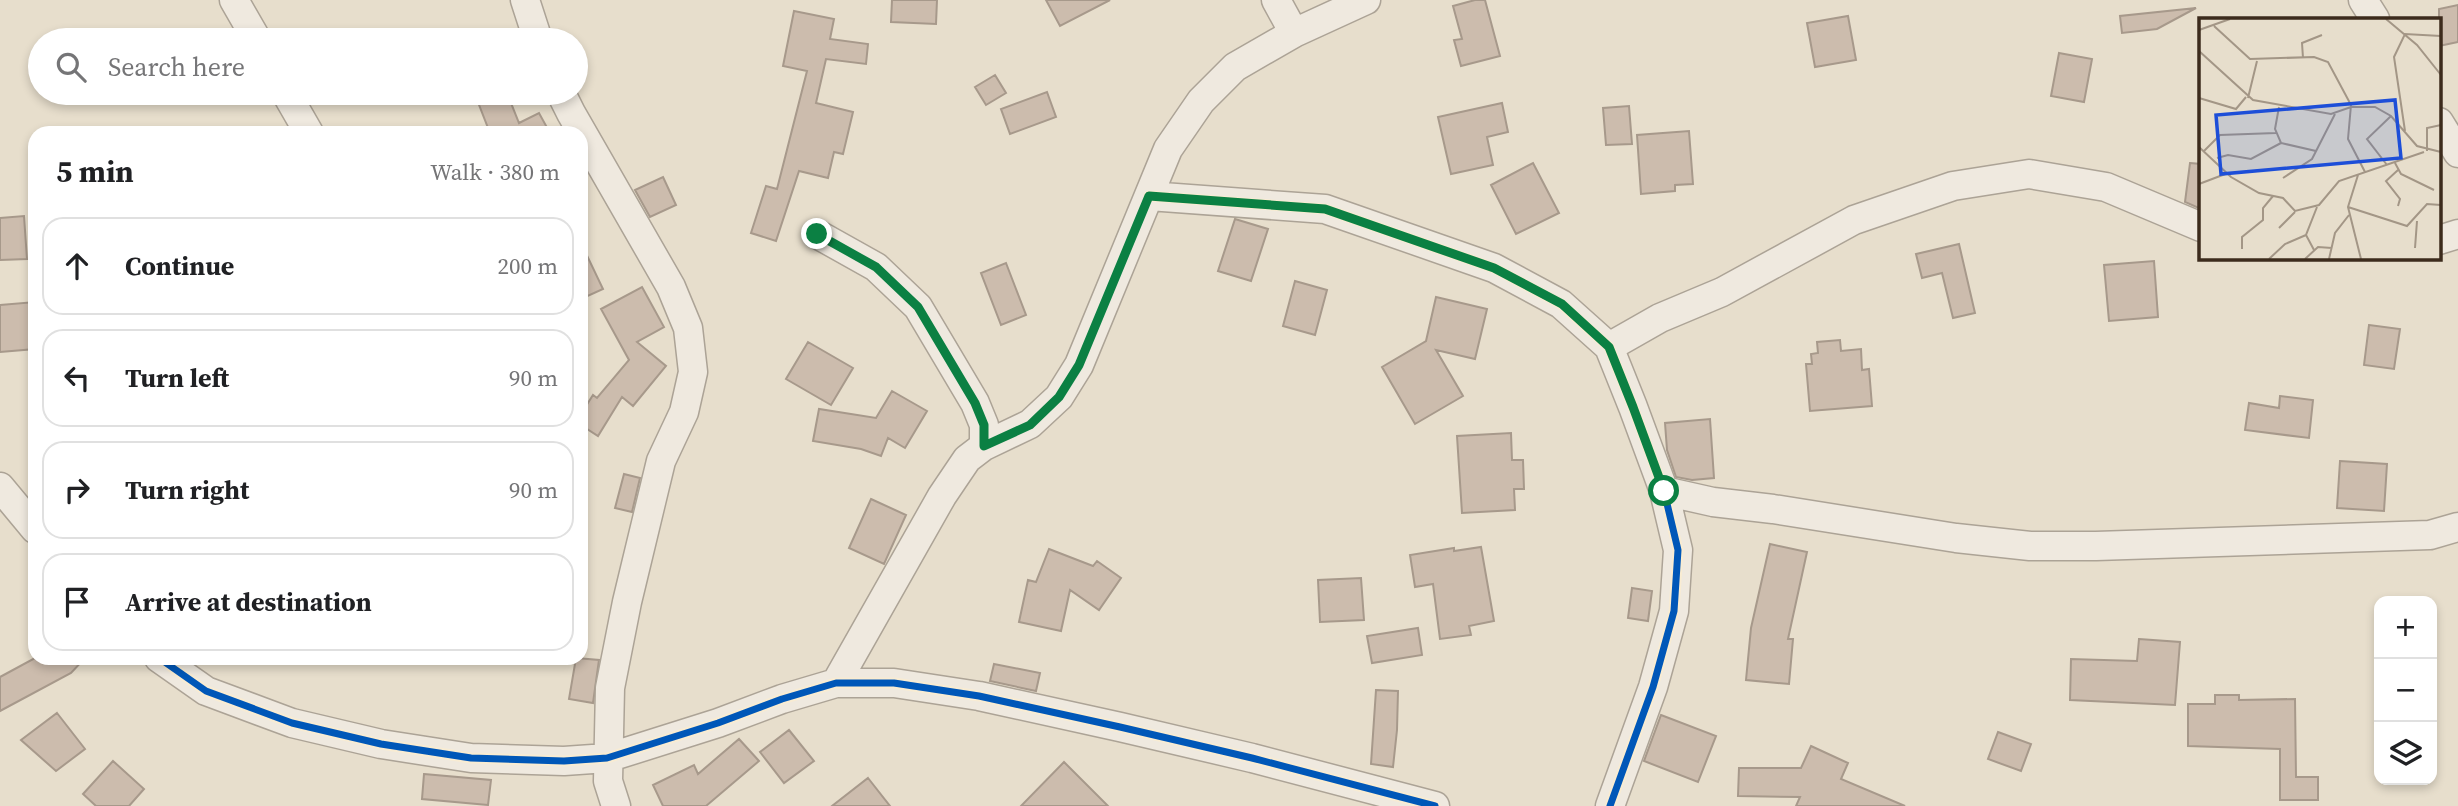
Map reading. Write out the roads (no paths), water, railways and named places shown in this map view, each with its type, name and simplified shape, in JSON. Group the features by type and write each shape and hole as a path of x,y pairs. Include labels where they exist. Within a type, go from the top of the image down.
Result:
{"street":[{"path":"234,0 250,28"},
{"path":"525,0 534,28"},
{"path":"1276,0 1294,33"},
{"path":"836,683 942,496 967,459 984,446 1030,425 1059,397 1079,365 1168,149 1201,101 1235,67 1294,33 1366,0"},
{"path":"293,105 305,126"},
{"path":"567,105 578,126"},
{"path":"2440,124 2458,153"},
{"path":"588,143 671,287 688,328 693,372 684,412 661,461 627,602 610,688 608,781 616,806"},
{"path":"1609,347 1660,318 1722,292 1854,220 1953,186 2029,174 2106,187 2199,226"},
{"path":"1149,196 1325,209 1494,268 1562,304 1609,347 1664,491 1678,550 1674,611 1653,687 1610,806"},
{"path":"817,234 876,267 918,307 975,403 984,425 984,446"},
{"path":"2440,240 2458,234"},
{"path":"0,486 28,520"},
{"path":"1664,491 1713,502 1956,538 2029,546 2109,546 2430,535 2458,527"},
{"path":"169,665 206,691 292,723 368,741 471,758 564,761 607,758 836,683 894,683 979,696 1252,758 1435,806"}]}
